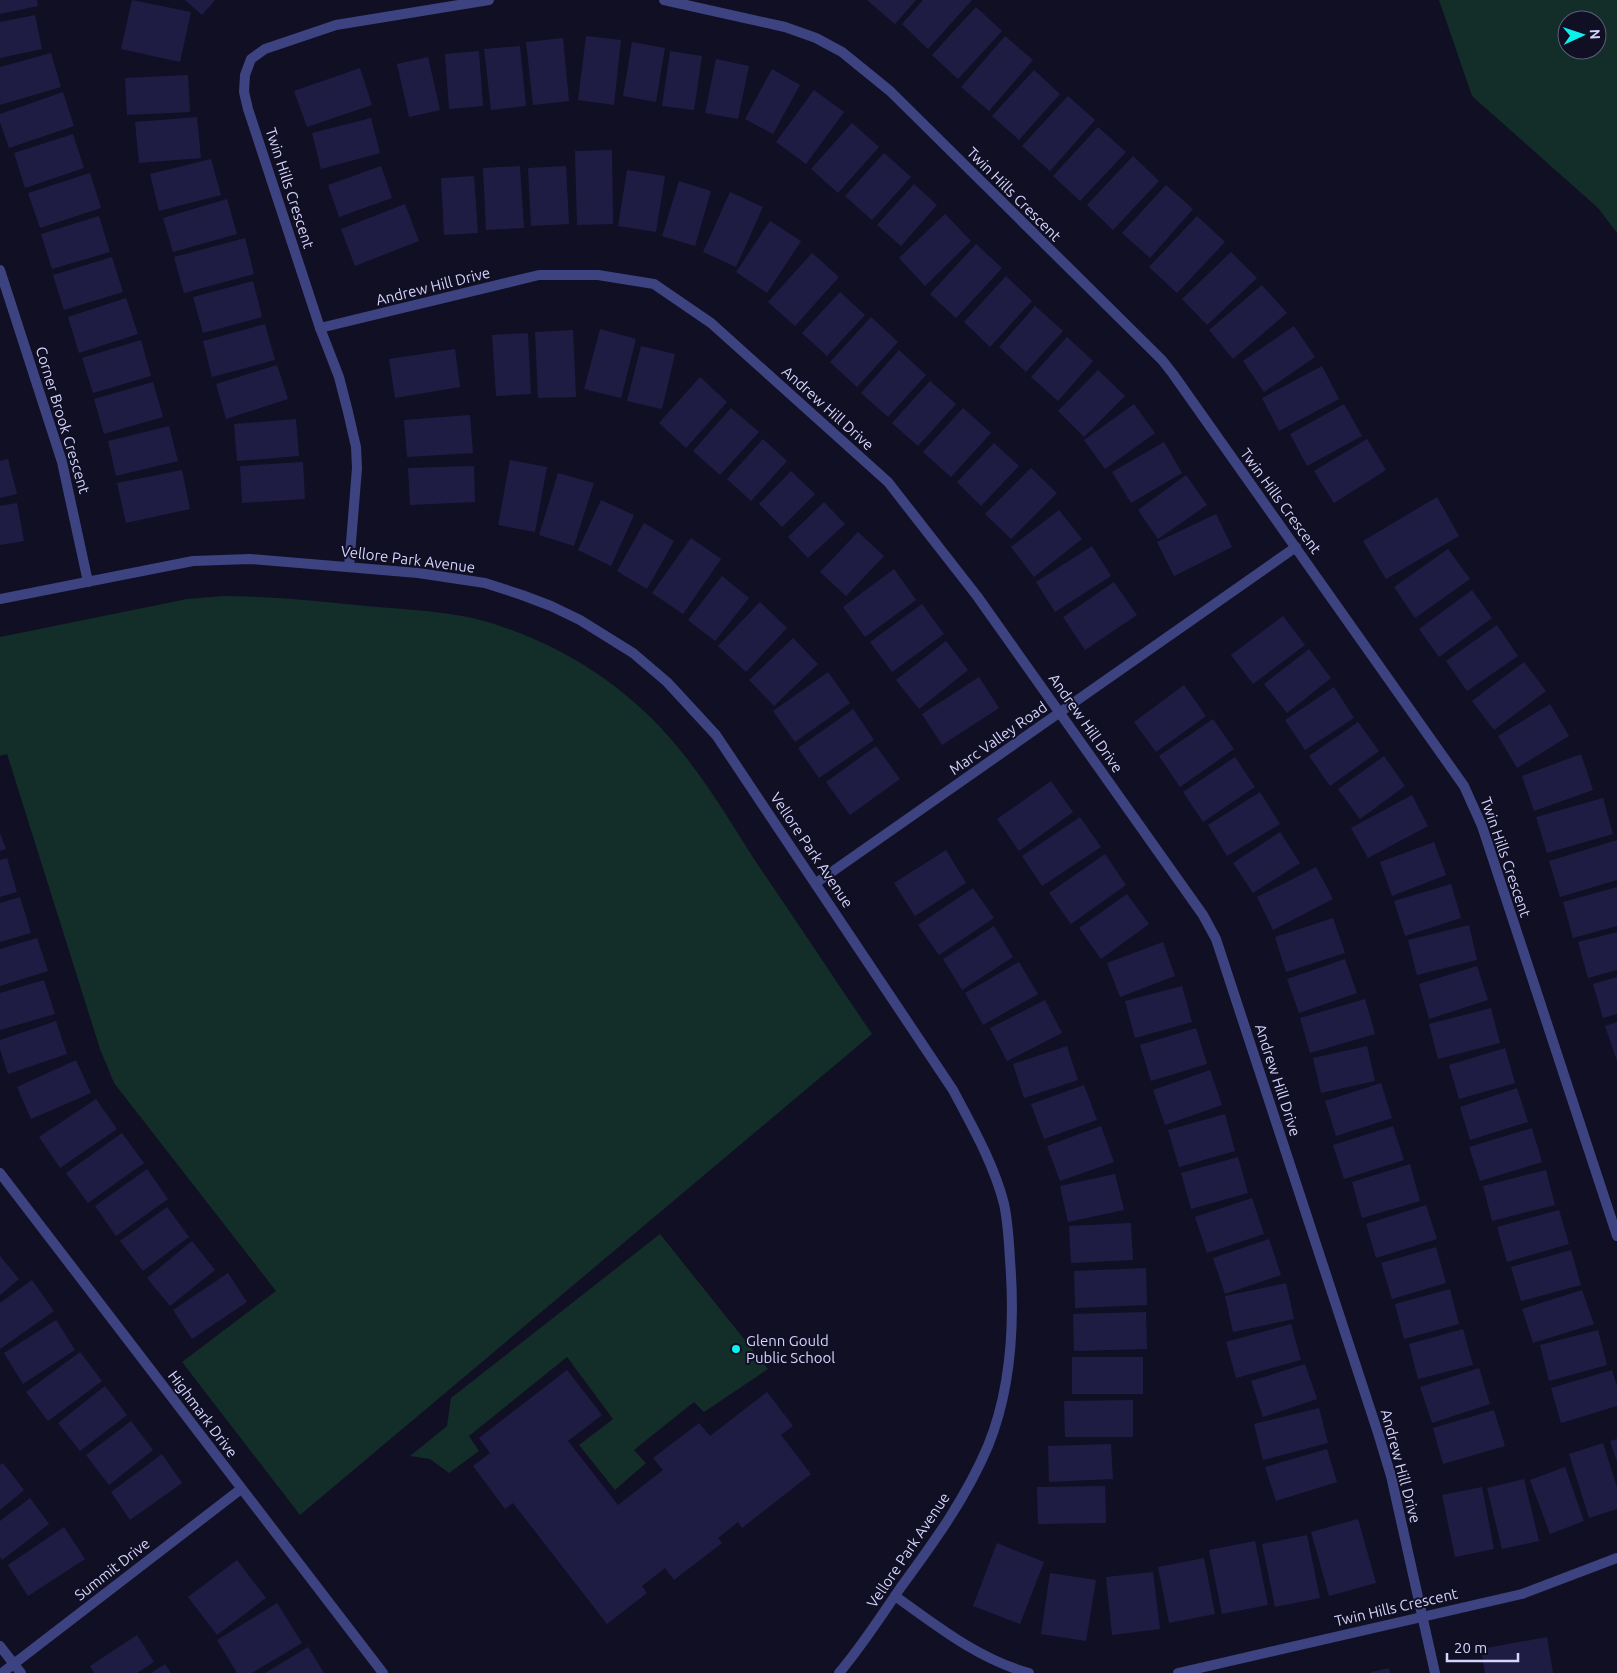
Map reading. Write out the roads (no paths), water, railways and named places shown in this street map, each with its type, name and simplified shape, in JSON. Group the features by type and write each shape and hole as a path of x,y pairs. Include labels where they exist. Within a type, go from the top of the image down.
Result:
{"street":[{"name":"Twin Hills Crescent","path":"349,567 356,489 356,447 339,377 320,328 248,109 244,92 244,75 251,59 265,49 336,25 489,0"},
{"name":"Twin Hills Crescent","path":"664,0 693,3 785,27 816,38 842,52 890,91 1162,360 1464,786 1475,808 1617,1236"},
{"name":"Corner Brook Crescent","path":"0,270 62,462 88,582"},
{"name":"Andrew Hill Drive","path":"320,328 540,275 598,275 654,284 711,323 888,482 977,596 1203,915 1216,940 1391,1476 1435,1673"},
{"name":"Marc Valley Road","path":"816,883 1296,547"},
{"name":"Vellore Park Avenue","path":"0,599 206,560 250,559 349,567 441,576 485,583 551,606 610,637 633,653 667,682 716,735 954,1090 970,1121 1004,1205 1009,1245 1013,1334 997,1422 988,1447 943,1530 839,1673"},
{"name":"Highmark Drive","path":"0,1173 383,1673"},
{"name":"Summit Drive","path":"2,1673 241,1489"},
{"name":"Twin Hills Crescent","path":"1178,1673 1522,1594 1617,1558"},
{"path":"895,1596 984,1656 1004,1666 1028,1673"},
{"path":"0,1646 21,1673"}],"place":[{"name":"Glenn Gould Public School","path":"736,1349"}]}
